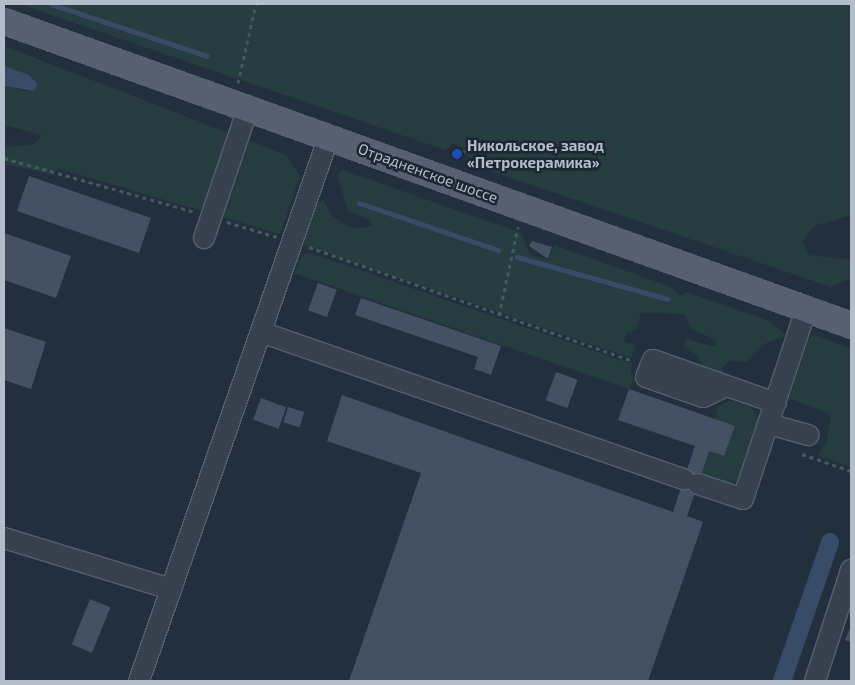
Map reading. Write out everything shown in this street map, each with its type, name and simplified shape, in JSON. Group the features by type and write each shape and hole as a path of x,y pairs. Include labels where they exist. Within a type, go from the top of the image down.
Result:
{"main road":[{"name":"Отрадненское шоссе","path":"4,21 329,136 851,325"}],"lane":[{"path":"204,238 208,216 243,106"},
{"path":"139,681 329,136"},
{"path":"260,332 743,499 806,310"},
{"path":"650,367 653,360 776,403"},
{"path":"769,424 803,444"},
{"path":"4,538 171,589"},
{"path":"816,681 851,570"}],"path":[{"path":"243,106 238,70 256,4"},
{"path":"4,158 292,241 650,367"},
{"path":"499,315 518,227"},
{"path":"803,444 851,472"}],"green space":[{"path":"19,4 851,4 851,215 814,226 803,241 809,255 851,260 851,278 831,287 493,172 472,163 466,155 468,150 453,144 445,150"},
{"path":"4,46 286,155 300,176 280,234 60,169 50,174 4,164 4,147 34,144 42,135 4,125 4,86 28,91 30,80 27,74 4,66"},
{"path":"342,170 522,233 529,254 549,261 554,245 671,287 680,295 687,292 769,321 787,336 766,343 747,362 730,361 722,367 725,378 704,369 697,355 683,347 686,339 716,347 716,340 691,329 684,314 641,313 636,330 626,333 624,342 636,345 631,358 301,244 315,205 323,200 332,216 353,229 372,226 370,220 348,211 337,175"},
{"path":"310,253 632,364 631,374 636,378 629,389 294,273 302,256"},
{"path":"814,335 851,349 851,467 817,456 826,444 831,414 788,398 786,393 806,339"},
{"path":"732,400 750,405 761,424 743,475 732,484 699,480 709,451 724,456 735,426 715,419 718,407"}],"water":[{"path":"4,66 27,74 37,83 35,91 4,86"}],"building":[{"path":"456,147 466,151 465,154 455,150"},
{"path":"29,176 151,218 139,253 17,211"},
{"path":"4,233 71,256 56,298 4,280"},
{"path":"532,241 552,247 548,259 529,246"},
{"path":"318,283 337,290 327,317 308,310"},
{"path":"361,298 501,346 491,375 474,369 478,357 355,315"},
{"path":"4,328 46,342 31,389 4,380"},
{"path":"556,372 578,380 567,408 546,400"},
{"path":"629,389 735,426 724,456 709,451 687,516 703,522 648,681 349,681 421,473 327,441 342,395 673,512 695,446 618,420"},
{"path":"261,398 286,407 279,429 253,420"},
{"path":"288,407 304,412 300,427 283,422"},
{"path":"90,599 110,607 92,653 72,644"},
{"path":"851,626 851,642 845,640"}],"waterway":[{"path":"51,4 207,56"},
{"path":"359,203 498,250"},
{"path":"517,257 667,299"},
{"path":"782,681 830,542"}],"place":[{"name":"Никольское, завод «Петрокерамика»","path":"457,154"}]}
